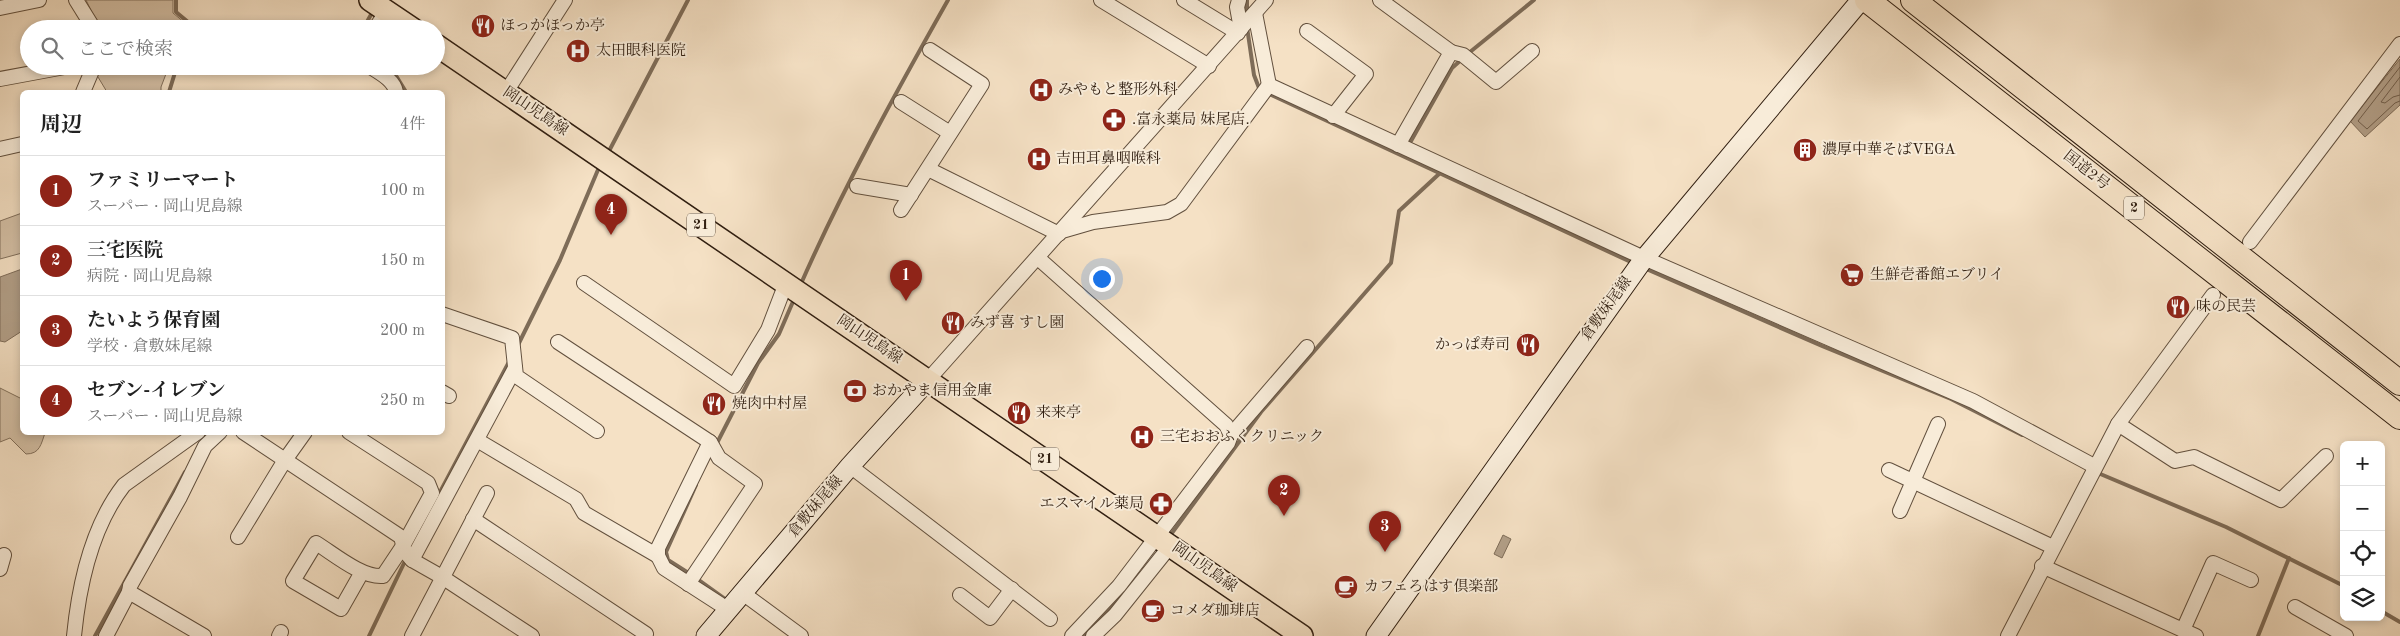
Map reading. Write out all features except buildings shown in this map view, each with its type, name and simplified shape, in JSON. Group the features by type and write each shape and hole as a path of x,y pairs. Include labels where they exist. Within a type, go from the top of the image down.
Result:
{"highway":[{"name":"国道2号","path":"1867,0 2400,417"},
{"name":"国道2号","path":"1913,0 2400,383"}],"main road":[{"name":"倉敷妹尾線","path":"1376,636 1641,263 1861,0"},
{"path":"379,6 400,20"},
{"name":"岡山児島線","path":"445,51 1302,636"},
{"name":"倉敷妹尾線","path":"706,636 725,608 744,594 850,466 928,380"}],"street":[{"path":"0,8 39,0"},
{"path":"76,0 88,20"},
{"path":"506,92 566,0"},
{"path":"1102,0 1209,66"},
{"path":"1184,0 1246,24"},
{"path":"1239,0 1237,7 1246,24 1265,90"},
{"path":"928,380 1266,0"},
{"path":"1380,0 1451,52 1463,55 1496,82 1532,51"},
{"path":"377,20 379,6"},
{"path":"1307,31 1366,74 1334,116"},
{"path":"2250,242 2400,44"},
{"path":"901,210 982,84 930,50"},
{"path":"1398,145 1451,52"},
{"path":"0,79 22,75"},
{"path":"84,90 90,75"},
{"path":"382,75 390,80 396,90"},
{"path":"1265,90 1334,116 1398,145 1641,263 1973,401 2094,466"},
{"path":"928,169 1060,232 1094,222 1167,212 1181,204 1265,90"},
{"path":"901,102 950,133"},
{"path":"0,149 20,144"},
{"path":"857,186 911,195"},
{"path":"1038,258 1226,425 1231,435"},
{"path":"584,283 734,386 794,289"},
{"path":"2008,636 2042,566 2118,424 2213,295"},
{"path":"445,315 512,338 516,376 597,432"},
{"path":"558,342 713,447 719,458 755,484 691,579"},
{"path":"1093,636 1115,615 1228,443 1231,435 1306,348"},
{"path":"362,572 340,609 293,581 316,542 373,577 383,576 408,554 477,440 515,366"},
{"path":"1900,511 1938,424"},
{"path":"2118,424 2175,461 2194,457 2281,500 2326,456"},
{"path":"74,636 90,552 116,495 124,485 194,435"},
{"path":"106,636 129,592 130,586 180,496 205,446 217,435"},
{"path":"248,435 401,537 408,554 532,636"},
{"path":"238,537 285,460 303,435"},
{"path":"354,435 428,484 432,493 408,554"},
{"path":"477,440 576,499 584,513 658,556"},
{"path":"713,447 658,548 658,556 664,568 691,579 725,608"},
{"path":"850,466 1050,619"},
{"path":"1889,470 2053,547"},
{"path":"412,636 487,493"},
{"path":"473,519 646,634 645,636"},
{"path":"1072,636 1164,541"},
{"path":"0,569 4,555"},
{"path":"2183,630 2213,563 2251,580"},
{"path":"2042,566 2196,636"},
{"path":"960,595 990,618 1012,589"},
{"path":"129,592 204,636"},
{"path":"744,594 801,636"},
{"path":"2294,606 2346,636"}],"shaded area":[{"path":"86,0 173,0 173,13 181,20 96,20"},
{"path":"97,75 166,75 161,90 106,90"},
{"path":"20,214 20,254 0,259 0,221"},
{"path":"0,388 20,398 20,435 44,435 39,448 31,454 26,454 10,438 0,442"}],"water":[{"path":"2400,59 2400,105 2365,137 2350,121"},
{"path":"20,270 20,332 5,342 0,341 0,277"},
{"path":"1503,535 1511,539 1502,558 1494,554"}],"waterway":[{"path":"176,0 176,12 186,20"},
{"path":"608,153 688,0"},
{"path":"800,286 852,177 948,0"},
{"path":"1247,0 1247,15"},
{"path":"1470,52 1534,0"},
{"path":"368,20 373,11"},
{"path":"1247,27 1254,75 1261,90"},
{"path":"1411,141 1452,68 1461,60"},
{"path":"170,90 174,75"},
{"path":"396,75 405,90"},
{"path":"1267,93 1633,263"},
{"path":"518,345 560,260 600,165"},
{"path":"1169,537 1261,412 1391,263 1399,211 1439,174"},
{"path":"1644,268 1822,346 1951,399 2022,435"},
{"path":"716,445 758,363 779,334 795,297"},
{"path":"422,526 510,360"},
{"path":"95,636 185,472"},
{"path":"2098,473 2226,527 2340,584"},
{"path":"690,574 668,560 666,552 696,485"},
{"path":"369,636 407,557"},
{"path":"2258,636 2289,558"},
{"path":"1083,636 1109,611 1140,574"},
{"path":"696,578 728,601"},
{"path":"2385,613 2400,622"}],"place":[{"name":"ほっかほっか亭","path":"483,26"},
{"name":"太田眼科医院","path":"578,51"},
{"name":"みやもと整形外科","path":"1041,90"},
{"name":".富永薬局 妹尾店.","path":"1114,120"},
{"name":"濃厚中華そばVEGA","path":"1805,150"},
{"name":"吉田耳鼻咽喉科","path":"1039,159"},
{"name":"セブン-イレブン","path":"611,235"},
{"name":"生鮮壱番館エブリイ","path":"1852,275"},
{"name":"ファミリーマート","path":"906,301"},
{"name":"味の民芸","path":"2178,307"},
{"name":"みず喜 すし園","path":"953,323"},
{"name":"かっぱ寿司","path":"1528,345"},
{"name":"おかやま信用金庫","path":"855,391"},
{"name":"焼肉中村屋","path":"714,404"},
{"name":"来来亭","path":"1019,413"},
{"name":"三宅おおふくクリニック","path":"1142,437"},
{"name":"エスマイル薬局","path":"1161,504"},
{"name":"三宅医院","path":"1284,516"},
{"name":"たいよう保育園","path":"1385,552"},
{"name":"カフェろはす倶楽部","path":"1346,587"},
{"name":"コメダ珈琲店","path":"1153,611"}]}
